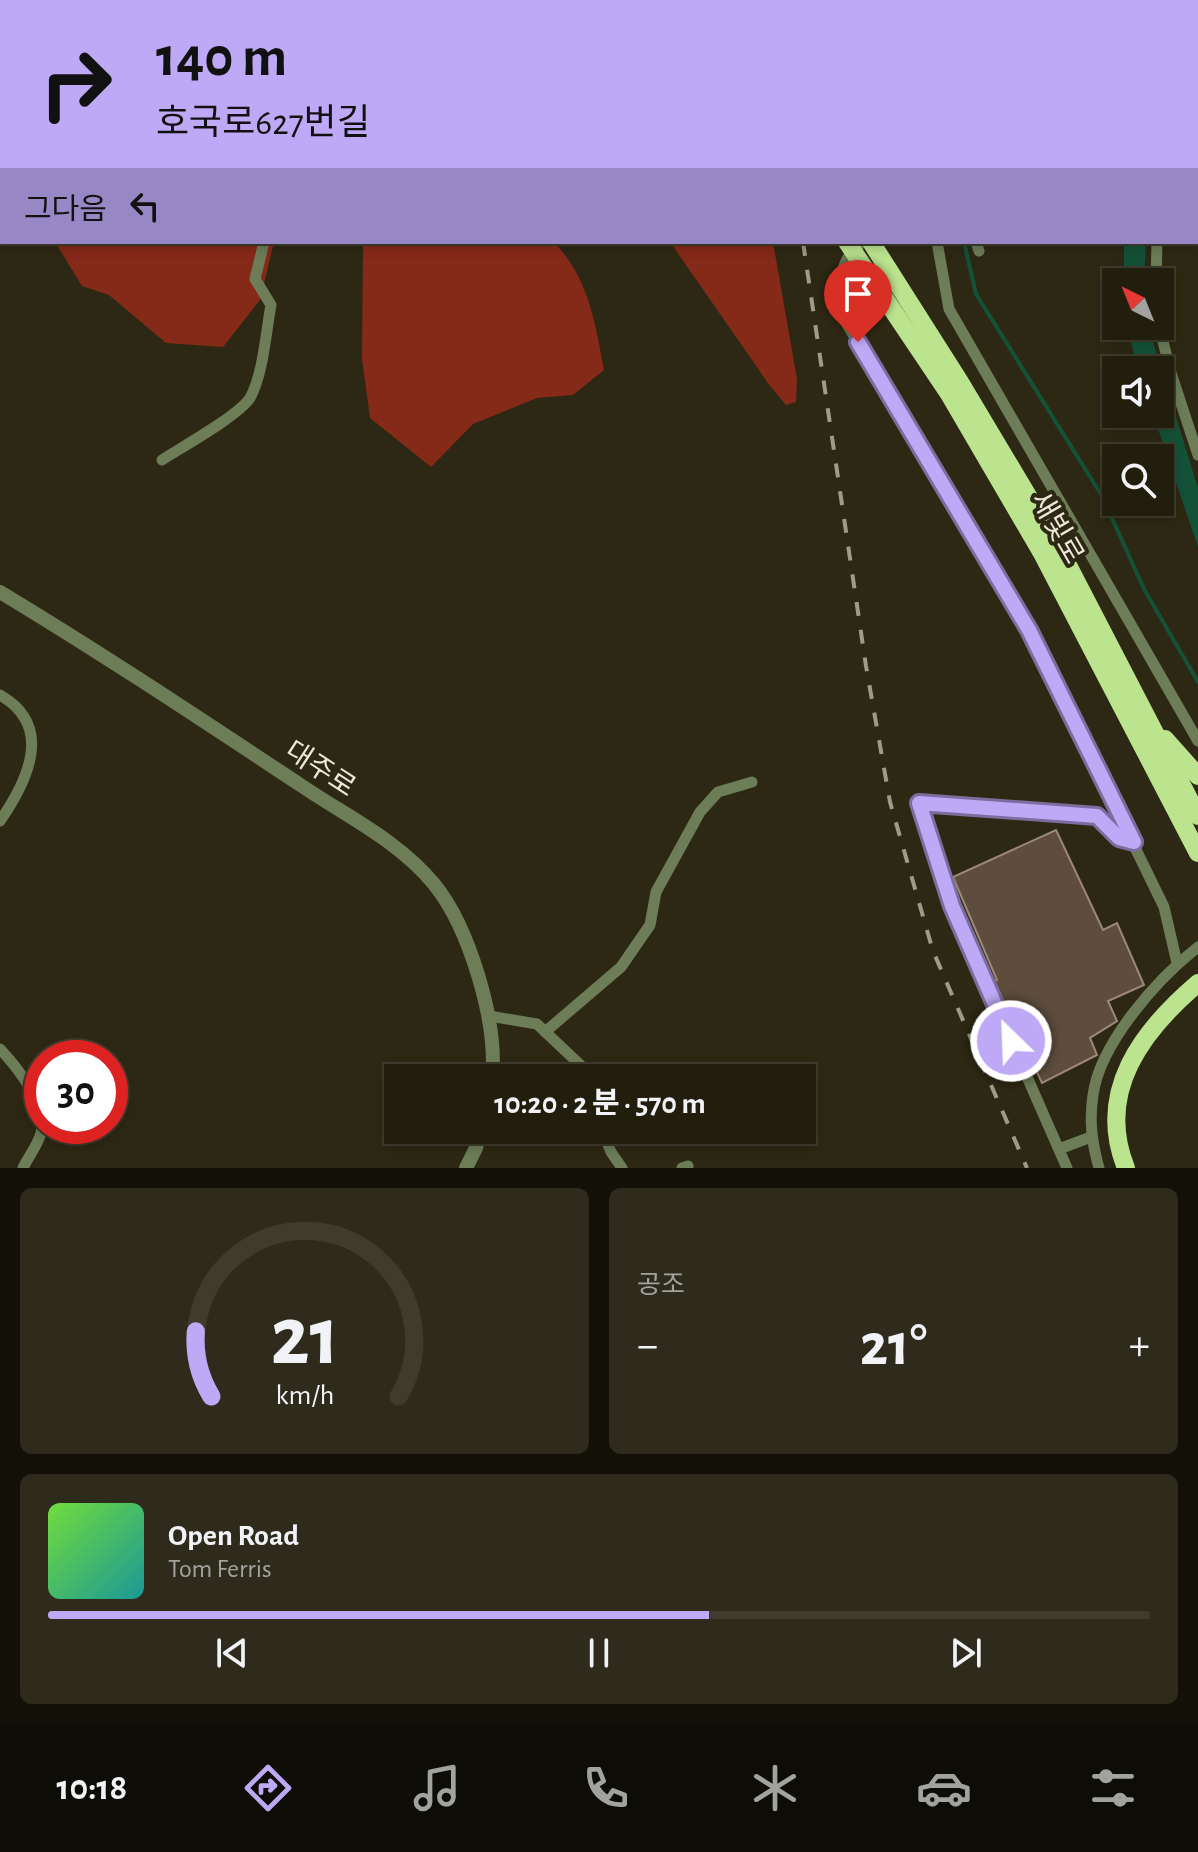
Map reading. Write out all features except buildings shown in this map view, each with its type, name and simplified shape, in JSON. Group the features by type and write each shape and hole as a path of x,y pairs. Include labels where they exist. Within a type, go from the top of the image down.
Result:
{"highway":[{"name":"새빛로","path":"848,244 949,394 1043,555 1198,853"},
{"name":"새빛로","path":"875,249 960,382 1059,548 1198,816"},
{"path":"1148,719 1198,776"},
{"path":"1126,1168 1117,1120 1124,1076 1136,1047 1198,983"},
{"path":"1135,1168 1127,1120 1133,1082 1143,1056 1165,1026 1198,995"}],"street":[{"path":"162,460 208,431 249,399 260,364 271,305 255,279 264,244"},
{"path":"860,244 851,250 839,277 842,316 1029,630 1164,907 1177,963"},
{"path":"937,244 949,309 1198,741"},
{"path":"1156,268 1157,244"},
{"path":"1163,340 1198,455"},
{"name":"대주로","path":"0,592 116,662 392,844 434,884 469,948 489,1016 491,1064"},
{"path":"0,695 16,704 29,728 32,762 17,796 0,821"},
{"path":"545,1032 621,967 650,925 656,892 700,812 718,792 752,782"},
{"path":"1067,1168 952,906 919,803 1097,816 1119,838 1134,842"},
{"path":"1099,1168 1091,1137 1093,1092 1106,1057 1132,1014 1177,963 1198,947"},
{"path":"489,1016 537,1024 579,1064"},
{"path":"0,1049 17,1067 40,1113 41,1133 23,1168"},
{"path":"1059,1149 1091,1137"},
{"path":"466,1168 477,1144"},
{"path":"608,1144 622,1168"}],"shaded area":[{"path":"56,244 274,244 260,300 223,347 166,343 109,295 82,286"},
{"path":"363,244 556,244 583,286 604,370 573,395 537,398 473,424 431,467 370,418 362,359"},
{"path":"671,244 773,244 797,379 796,402 786,405"},
{"path":"1124,244 1146,244 1145,268 1124,268"},
{"path":"1130,340 1152,340 1157,356 1134,356"},
{"path":"1174,410 1198,488 1198,547 1174,476 1174,444 1163,444 1158,428 1174,428"}],"waterway":[{"path":"964,244 976,294 1102,496 1144,589 1198,682"}],"railway":[{"path":"803,244 866,666 890,802 933,951 1027,1168"}],"route":[{"path":"858,342 1029,630 1134,842 1119,838 1097,816 919,803 952,906 1011,1041"}]}
